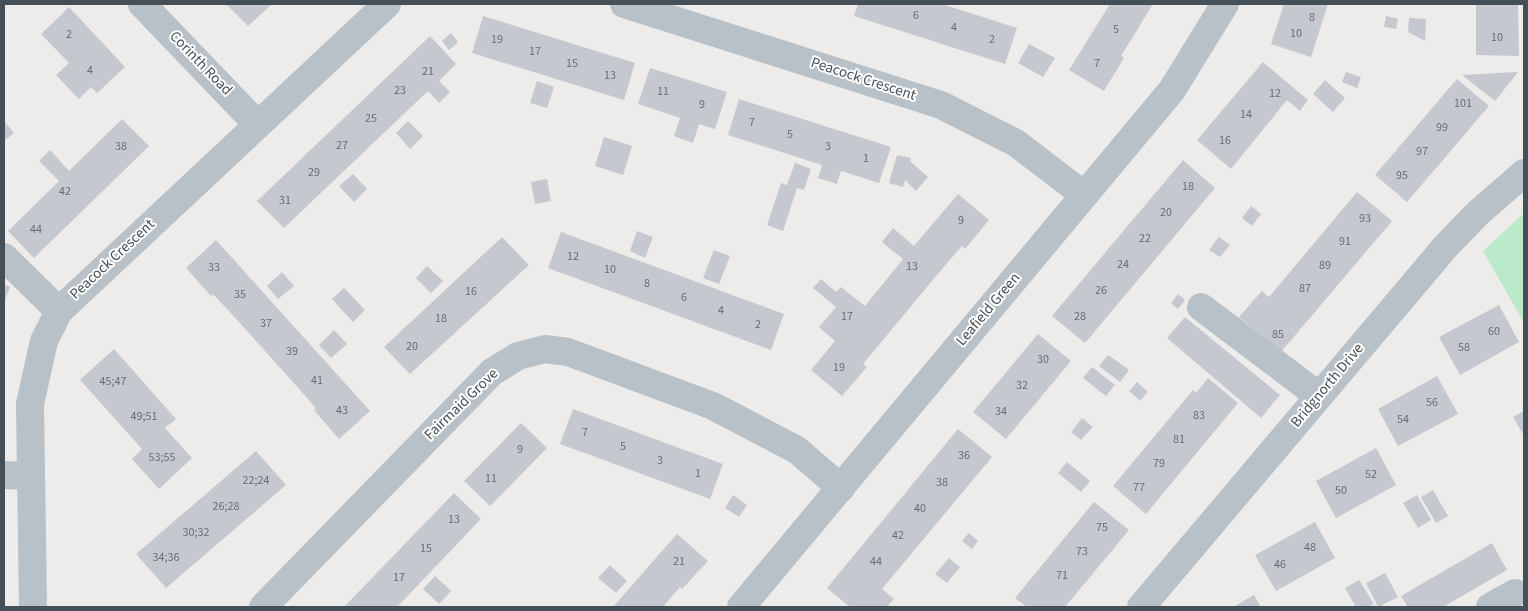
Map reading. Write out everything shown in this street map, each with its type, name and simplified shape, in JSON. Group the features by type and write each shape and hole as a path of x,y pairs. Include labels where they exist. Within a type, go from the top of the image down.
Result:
{"street":[{"name":"Corinth Road","path":"142,4 258,125"},
{"name":"Peacock Crescent","path":"32,607 30,404 44,341 59,311 387,4"},
{"name":"Peacock Crescent","path":"624,4 941,105 1016,143 1084,195"},
{"name":"Leafield Green","path":"741,607 1172,90 1225,4"},
{"name":"Bridgnorth Drive","path":"1141,607 1446,246 1478,213 1524,173"},
{"path":"4,256 59,311"},
{"path":"1201,307 1319,396"},
{"name":"Fairmaid Grove","path":"263,607 492,372 518,356 545,349 568,352 713,406 797,450 841,488"},
{"path":"4,475 31,476"},
{"path":"1490,607 1515,593"}],"green space":[{"path":"1524,213 1524,323 1483,251"}],"building":[{"path":"226,4 272,4 248,26"},
{"path":"858,4 942,4 1017,28 1005,64 854,16"},
{"path":"1110,4 1153,4 1121,56 1124,58 1104,91 1069,70"},
{"path":"1284,4 1328,4 1311,57 1271,44"},
{"path":"1476,4 1518,4 1519,56 1476,55"},
{"path":"69,7 125,67 97,93 91,87 79,99 56,75 69,63 41,34"},
{"path":"483,16 635,63 624,100 472,53"},
{"path":"1386,16 1398,19 1396,29 1384,27"},
{"path":"1409,18 1426,19 1425,41 1408,32"},
{"path":"451,33 458,42 449,50 442,41"},
{"path":"430,36 456,64 439,81 450,92 439,103 428,91 284,228 257,201"},
{"path":"1029,44 1055,58 1043,77 1018,63"},
{"path":"1263,62 1308,100 1300,111 1287,100 1231,169 1197,140"},
{"path":"650,68 727,92 715,129 699,124 693,143 674,136 680,118 638,104"},
{"path":"1346,72 1361,77 1357,88 1342,82"},
{"path":"1518,72 1495,101 1462,75"},
{"path":"1457,79 1489,106 1407,202 1375,175"},
{"path":"1325,80 1345,98 1333,112 1313,94"},
{"path":"537,81 554,87 547,108 530,103"},
{"path":"739,99 891,147 879,183 841,171 837,184 818,178 822,165 728,135"},
{"path":"122,119 149,146 34,258 8,231 59,181 39,161 50,150 69,171"},
{"path":"4,121 14,133 4,141"},
{"path":"408,121 423,136 410,149 396,133"},
{"path":"604,137 632,146 623,175 595,166"},
{"path":"897,155 911,158 910,161 928,177 916,191 905,180 903,187 889,183"},
{"path":"1183,160 1215,188 1085,343 1052,316"},
{"path":"795,163 811,169 804,190 797,188 783,231 767,225 781,183 787,185"},
{"path":"353,174 367,189 354,202 339,186"},
{"path":"547,179 551,201 535,204 531,182"},
{"path":"1357,192 1392,221 1281,352 1239,317 1262,291 1269,297"},
{"path":"958,194 989,220 965,249 962,246 937,275 863,364 867,367 842,396 811,370 835,341 819,327 836,307 813,288 821,279 836,292 841,287 865,306 903,259 882,242 893,228 914,246"},
{"path":"1251,206 1261,214 1252,226 1242,218"},
{"path":"637,231 653,237 645,258 630,251"},
{"path":"561,232 784,314 771,350 548,268"},
{"path":"502,237 529,265 410,374 384,347"},
{"path":"1219,237 1230,245 1220,257 1209,250"},
{"path":"216,240 370,411 339,439 314,410 316,408 213,294 211,296 186,268"},
{"path":"714,250 730,256 719,284 703,278"},
{"path":"427,266 443,281 431,293 416,278"},
{"path":"282,272 294,286 278,299 267,286"},
{"path":"4,285 10,287 4,302"},
{"path":"344,288 365,310 353,322 332,299"},
{"path":"1178,294 1185,300 1178,309 1171,303"},
{"path":"1499,305 1519,342 1460,375 1439,337"},
{"path":"1185,317 1280,395 1261,418 1167,338"},
{"path":"334,330 347,344 331,358 319,345"},
{"path":"1038,334 1071,361 1006,439 973,412"},
{"path":"114,349 176,419 165,428 192,458 159,489 132,459 142,449 80,380"},
{"path":"1108,355 1129,370 1120,382 1099,366"},
{"path":"1092,367 1115,385 1106,396 1083,378"},
{"path":"1437,376 1458,414 1398,446 1378,409"},
{"path":"1208,378 1238,403 1146,514 1113,486 1193,390 1196,393"},
{"path":"1137,382 1148,392 1140,401 1129,391"},
{"path":"573,409 723,464 710,499 560,444"},
{"path":"1524,411 1524,436 1513,417"},
{"path":"1082,418 1093,427 1081,440 1071,432"},
{"path":"521,423 547,448 490,506 464,481"},
{"path":"958,429 992,457 882,589 894,599 887,607 850,607 827,588"},
{"path":"1376,448 1396,485 1336,518 1316,481"},
{"path":"256,451 286,485 166,588 136,554"},
{"path":"1067,462 1090,481 1081,492 1058,473"},
{"path":"1433,490 1448,516 1436,523 1421,497"},
{"path":"454,493 481,519 397,607 344,607"},
{"path":"733,495 747,505 739,517 725,508"},
{"path":"1417,495 1431,520 1418,528 1403,503"},
{"path":"1094,502 1129,530 1065,607 1027,607 1015,598"},
{"path":"1315,522 1335,558 1276,591 1255,555"},
{"path":"969,533 978,541 972,549 962,541"},
{"path":"677,534 708,561 682,589 680,587 663,607 613,607"},
{"path":"1492,543 1507,570 1443,607 1408,607 1401,596"},
{"path":"949,558 960,567 947,583 935,574"},
{"path":"610,565 627,581 616,593 598,578"},
{"path":"1385,573 1398,597 1378,607 1366,583"},
{"path":"435,576 451,591 439,604 423,589"},
{"path":"1359,580 1374,604 1368,607 1356,607 1345,588"},
{"path":"1254,595 1261,607 1233,607"}]}
